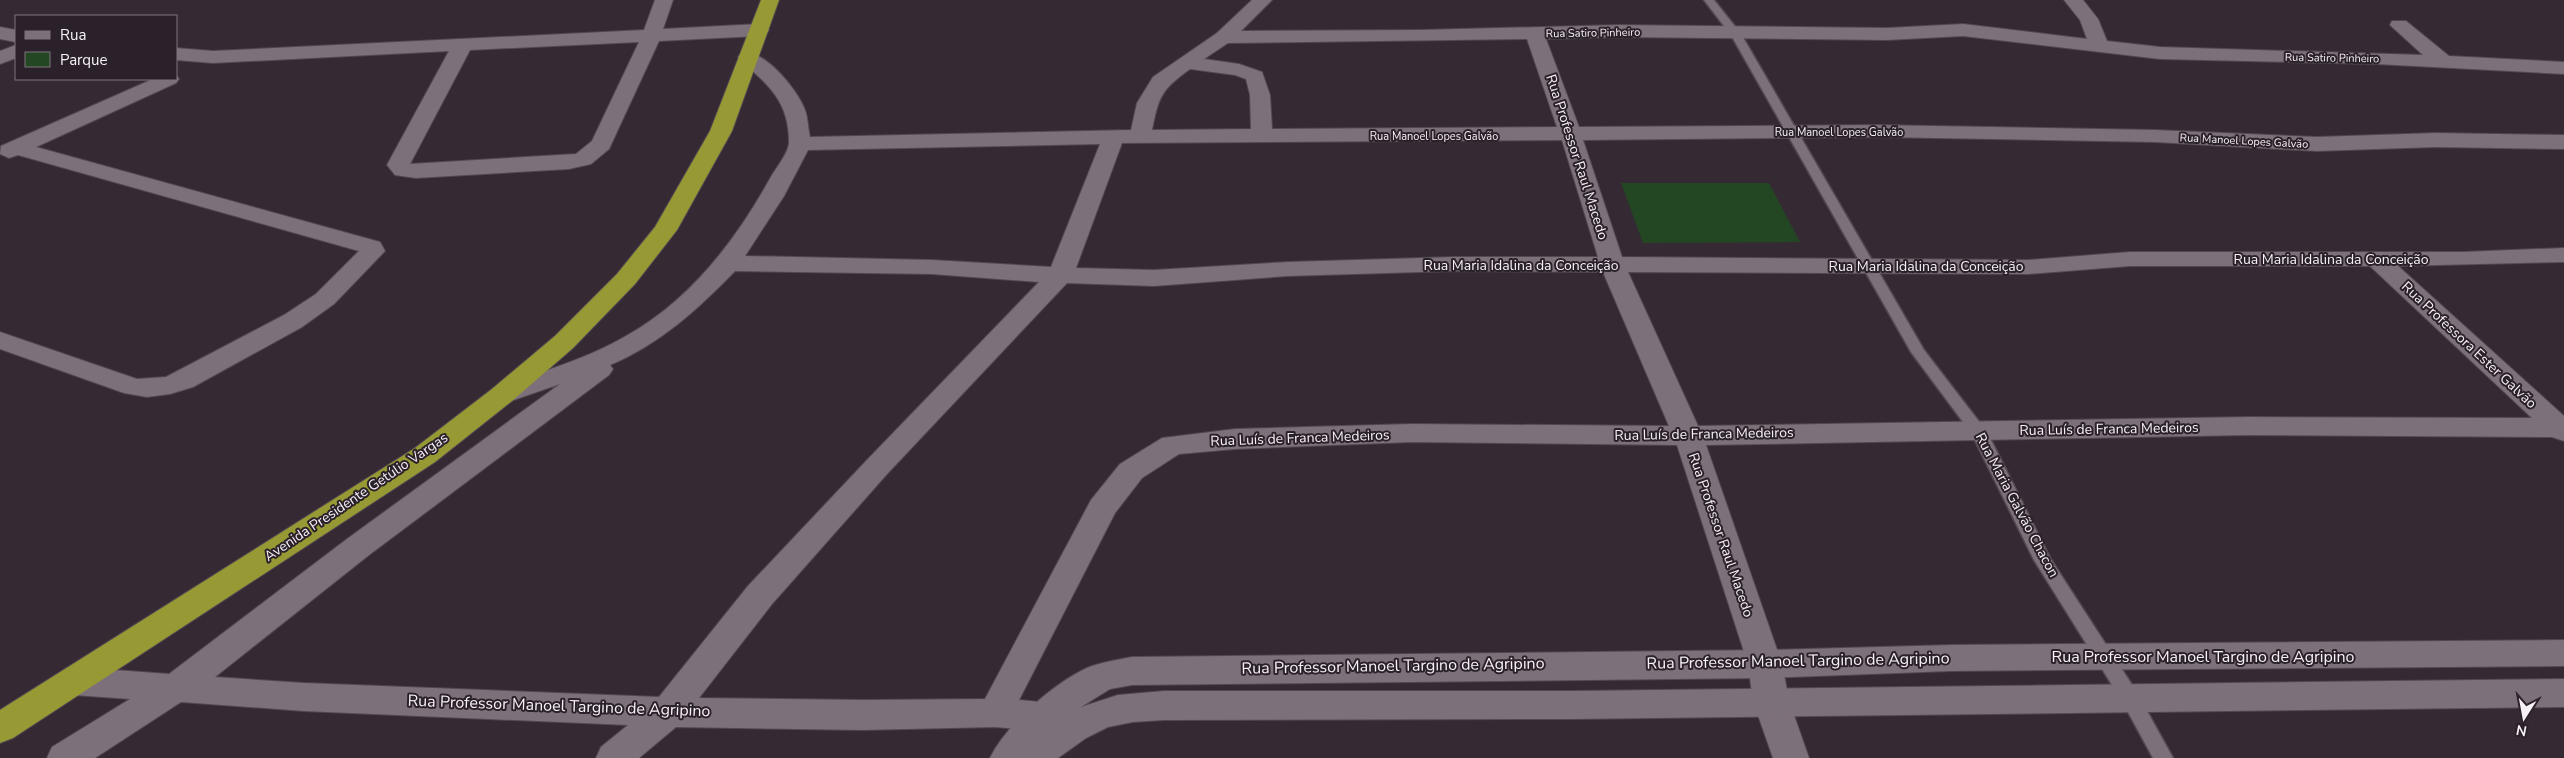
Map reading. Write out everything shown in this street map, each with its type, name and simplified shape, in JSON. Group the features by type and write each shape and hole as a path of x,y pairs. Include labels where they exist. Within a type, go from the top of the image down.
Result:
{"highway":[{"name":"Avenida Presidente Getúlio Vargas","path":"0,728 424,455 502,396 564,342 626,279 665,230 721,131 771,0"}],"street":[{"path":"459,52 398,165 404,170 416,171 560,163 583,158 601,144 648,41 664,0"},
{"path":"614,758 668,712 760,595 877,467 1062,274 1127,137 1142,119 1152,91 1168,74 1224,37 1263,0"},
{"path":"2073,0 2089,20 2100,47"},
{"path":"2399,25 2444,62"},
{"name":"Rua Satiro Pinheiro","path":"1224,37 1535,35 1619,32 1887,34 1962,30 2031,36 2100,47 2160,53 2444,62 2564,68"},
{"path":"0,33 15,36"},
{"name":"Rua Professor Raul Macedo","path":"1535,35 1571,135 1612,264 1688,436 1765,664 1771,701 1791,758"},
{"path":"65,758 173,690 358,546 676,313 728,263 772,196 800,144 795,110 754,44 648,41 459,52 178,74"},
{"path":"0,58 15,52"},
{"path":"178,54 213,57 459,52"},
{"path":"178,74 213,57"},
{"path":"1187,63 1239,70 1255,76 1260,95 1262,137"},
{"path":"8,152 164,80"},
{"name":"Rua Manoel Lopes Galvão","path":"800,144 1127,137 1571,135 1792,131 2078,134 2317,144 2436,140 2564,142"},
{"path":"0,340 134,387 153,390 167,388 183,382 293,321 325,299 372,251 371,247 8,152"},
{"name":"Rua Maria Idalina da Conceição","path":"728,263 932,267 998,273 1154,278 1288,269 1454,264 1868,267 2028,266 2130,259 2462,259 2564,255"},
{"name":"Rua Professora Ester Galvão","path":"2375,258 2496,371 2563,429"},
{"path":"502,396 585,365 636,342"},
{"name":"Rua Luís de Franca Medeiros","path":"995,713 1102,508 1131,471 1172,445 1235,439 1412,433 1688,436 2248,426 2563,429"},
{"name":"Rua Professor Manoel Targino de Agripino","path":"74,681 173,690 668,712 864,716 995,713 1057,724 1081,688 1103,677 1132,671 1765,664 1951,658 2564,654"},
{"path":"1008,758 1057,724 1088,720 1112,712 1153,704 1347,706 2129,696 2564,693"},
{"path":"1030,758 1057,724"}],"lane":[{"name":"Rua Maria Galvão Chacon","path":"1709,0 1736,34 1918,352 1979,432 2043,560 2106,658 2164,758"}],"green space":[{"path":"1621,183 1769,183 1800,242 1643,243"}]}
